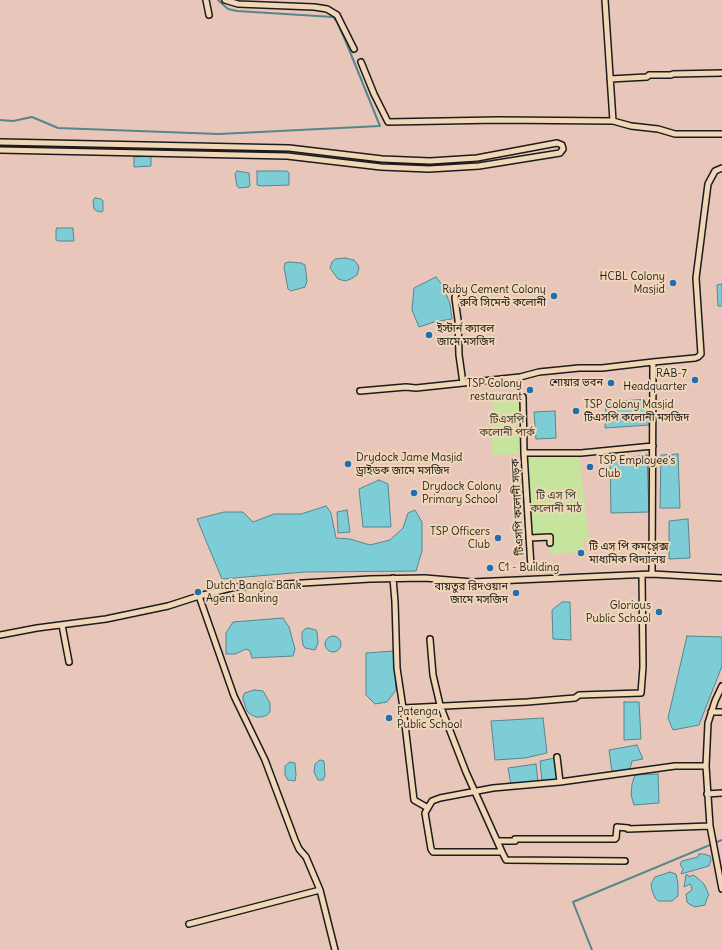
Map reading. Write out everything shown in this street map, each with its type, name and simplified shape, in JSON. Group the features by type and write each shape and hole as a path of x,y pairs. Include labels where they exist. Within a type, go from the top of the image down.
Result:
{"street":[{"path":"206,0 209,15"},
{"path":"225,0 238,4 314,7 327,9 337,14 354,48"},
{"path":"605,0 613,121"},
{"path":"361,62 374,94 388,122 498,120 613,121 631,126 658,129 675,134 722,134"},
{"path":"610,79 647,77 649,75 722,73"},
{"path":"0,142 289,148 382,159 430,161 477,158 557,142 562,145 563,148 560,153 479,166 429,169 381,167 287,156 0,150"},
{"path":"360,391 406,387 416,388 520,377 539,372 579,368 602,368 698,357 701,354 696,278 708,184 715,172 722,168"},
{"path":"457,288 455,298 458,320 458,355 463,383"},
{"path":"652,574 653,362"},
{"path":"523,397 524,454"},
{"name":"টিএসপি কলোনী সড়ক","path":"531,567 524,454 581,454 653,446"},
{"path":"529,538 550,537 550,543"},
{"path":"0,635 106,619 168,606 235,587 393,578 425,578 472,582 652,574 722,578"},
{"path":"403,708 527,702 575,698 579,695 641,693 643,668 642,575"},
{"path":"393,578 398,668 414,800 428,808"},
{"path":"200,596 234,696 265,760 294,840 306,857 320,890 335,950"},
{"path":"62,625 69,662"},
{"path":"430,639 433,675 440,706 475,792 506,860 625,861"},
{"path":"722,686 715,701 708,723 706,766 710,826 722,889"},
{"path":"711,712 722,712"},
{"path":"557,757 560,782"},
{"path":"502,852 433,852 431,849 425,813 432,801 440,798 492,788 560,782 675,766 706,766"},
{"path":"708,794 722,793"},
{"path":"497,841 515,841 515,839 615,839 617,827 635,829 710,826"},
{"path":"189,924 320,890"}],"green space":[{"name":"টি এস পি কলোনী মাঠ","path":"523,397 524,453 579,454 589,540 583,540 584,552 550,554 549,537 529,538 524,454 492,455 490,414 493,414 492,401"}],"water":[{"path":"151,156 151,166 134,167 134,157"},
{"path":"237,171 249,173 249,187 239,188 237,186 235,174"},
{"path":"257,171 287,171 289,173 289,185 257,185"},
{"path":"95,198 103,201 103,211 101,212 94,209 93,200"},
{"path":"57,228 73,228 74,241 56,240"},
{"path":"345,258 354,260 359,268 357,275 345,281 338,279 330,268 335,259"},
{"path":"285,263 301,263 305,265 307,281 305,287 291,291 288,289 284,267"},
{"path":"436,277 443,286 450,304 452,319 434,322 419,327 412,310 414,288"},
{"path":"722,284 722,306 718,306 717,285"},
{"path":"650,399 649,425 605,428 606,402"},
{"path":"555,411 556,438 536,439 534,412"},
{"path":"678,454 680,508 660,508 661,455"},
{"path":"647,455 649,512 611,513 610,460"},
{"path":"379,480 388,484 391,527 363,527 359,489"},
{"path":"326,506 331,513 336,538 350,539 370,545 390,540 403,528 408,513 415,510 422,522 422,551 416,571 305,572 222,579 197,519 224,512 243,512 253,522 274,514 301,514"},
{"path":"347,510 350,532 338,533 337,512"},
{"path":"688,519 690,558 669,559 669,521"},
{"path":"562,602 570,602 571,640 553,639 552,610"},
{"path":"283,618 289,627 295,649 293,656 252,658 250,651 246,649 235,654 226,654 226,633 233,622"},
{"path":"308,628 316,630 317,632 318,643 315,650 305,648 303,645 302,632"},
{"path":"333,636 340,641 341,644 336,651 333,652 326,647 325,644 330,637"},
{"path":"687,636 722,637 722,666 699,725 673,730 668,718"},
{"path":"394,651 396,690 387,702 375,704 366,695 366,653"},
{"path":"254,690 263,691 270,703 270,712 267,715 256,717 247,711 243,696 245,693"},
{"path":"624,702 639,702 641,739 624,740"},
{"path":"543,718 547,753 525,758 495,760 491,721"},
{"path":"637,745 643,759 632,761 630,769 612,772 609,750"},
{"path":"555,758 558,781 542,782 540,761"},
{"path":"320,760 324,761 325,776 323,780 318,780 314,772 315,764"},
{"path":"290,762 295,763 295,781 288,780 285,775 285,766"},
{"path":"536,764 538,782 511,785 508,768"},
{"path":"658,774 659,803 634,805 631,795 635,775"},
{"path":"699,854 710,856 711,860 709,866 681,874 683,869 680,864 682,861 698,857"},
{"path":"670,872 676,874 678,896 672,901 658,901 655,898 651,884 655,877"},
{"path":"686,875 689,877 693,875 695,876 704,884 709,895 705,905 695,907 687,902 686,894 691,891 692,888 690,884 684,887"}],"waterway":[{"path":"0,120 13,121 32,117 58,128 219,134 380,126 346,42 337,22 333,17 237,11 228,9 218,0"},
{"path":"592,950 573,902 722,840"}],"place":[{"name":"HCBL Colony Masjid","path":"673,283"},
{"name":"Ruby Cement Colony রুবি সিমেন্ট কলোনী","path":"554,296"},
{"name":"ইস্টার্ন ক্যাবল জামে মসজিদ","path":"429,335"},
{"name":"RAB-7 Headquarter","path":"695,380"},
{"name":"শোয়ার ভবন","path":"611,383"},
{"name":"TSP Colony restaurant","path":"530,390"},
{"name":"TSP Colony Masjid টিএসপি কলোনী মসজিদ","path":"576,411"},
{"name":"Drydock Jame Masjid ড্রাইডক জামে মসজিদ","path":"348,464"},
{"name":"TSP Employee's Club","path":"590,467"},
{"name":"Drydock Colony Primary School","path":"414,493"},
{"name":"TSP Officers Club","path":"498,538"},
{"name":"টি এস পি কমপ্লেক্স মাধ্যমিক বিদ্যালয়","path":"581,553"},
{"name":"C1 - Building","path":"490,568"},
{"name":"Dutch Bangla Bank Agent Banking","path":"198,592"},
{"name":"বায়তুর রিদওয়ান জামে মসজিদ","path":"516,593"},
{"name":"Glorious Public School","path":"659,612"},
{"name":"Patenga Public School","path":"389,718"}],"park label":[{"name":"টিএসপি কলোনী পার্ক","path":"507,426"}]}
